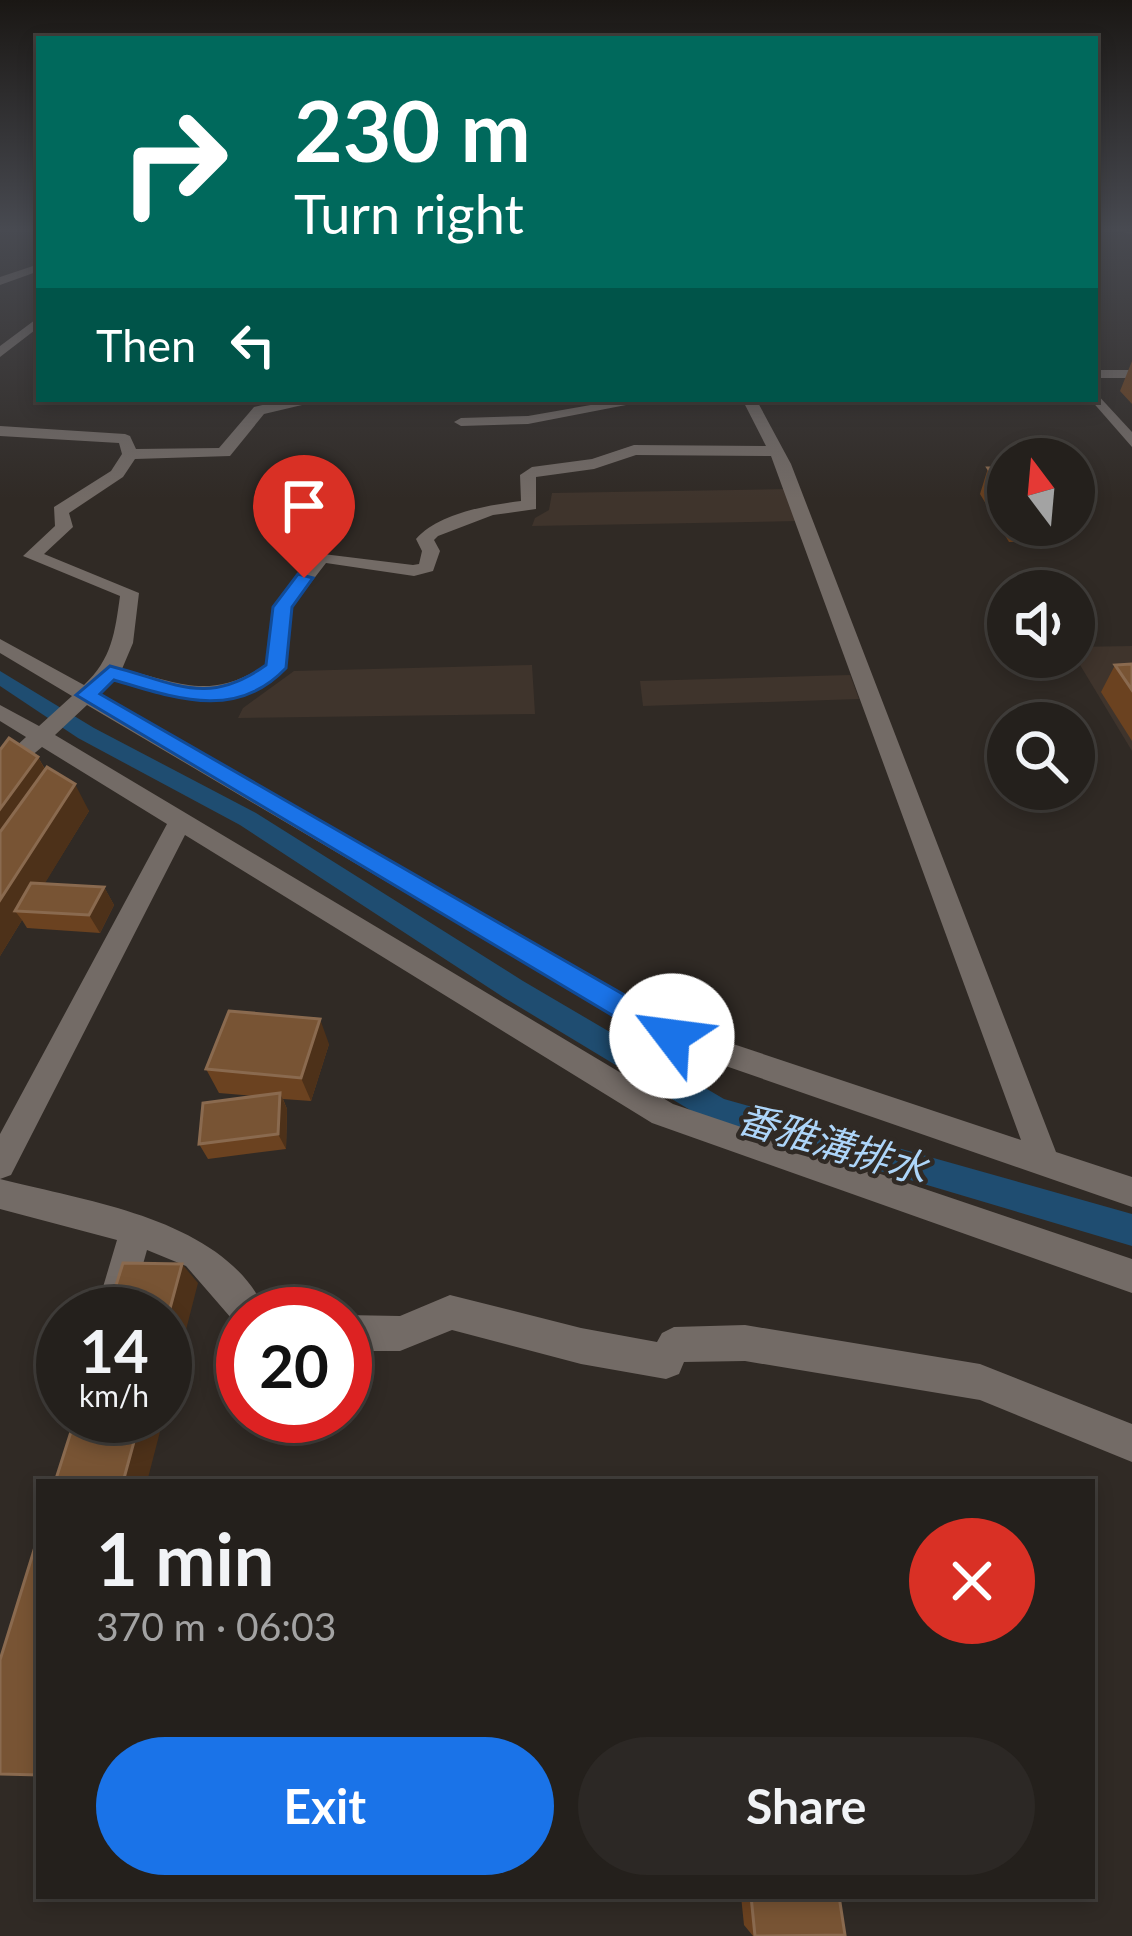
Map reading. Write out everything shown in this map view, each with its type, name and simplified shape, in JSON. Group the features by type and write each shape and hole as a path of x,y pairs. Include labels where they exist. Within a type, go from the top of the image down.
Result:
{"street":[{"path":"0,353 36,323"},
{"path":"1098,374 1132,374"},
{"path":"1098,400 1132,442"},
{"path":"130,454 224,453 237,431 251,424 259,410 296,402"},
{"path":"531,402 549,414"},
{"path":"461,422 630,402"},
{"path":"751,402 776,452 1045,1164"},
{"path":"0,430 125,440 130,454"},
{"path":"110,672 185,694 228,696 276,668 283,607 321,557 414,571 427,567 431,551 425,539 432,532 490,510 530,505 528,475 538,470 594,464 634,450 776,452"},
{"path":"0,774 110,672 123,643 130,593 32,556 64,527 60,511 117,474 130,454"},
{"path":"0,645 83,698 672,1036 1132,1192"},
{"path":"0,712 43,732 663,1114 1132,1276"},
{"path":"0,1165 181,820"},
{"path":"0,1194 136,1230 198,1255 226,1287"},
{"path":"120,1287 136,1230"},
{"path":"372,1337 389,1339 418,1332 451,1312 580,1346 666,1361 674,1345 745,1343 980,1382 1132,1443"}],"shaded area":[{"path":"786,489 799,521 532,526 535,518 549,510 552,493"},
{"path":"1132,646 1132,751 1088,678 1095,678 1095,647"},
{"path":"532,665 535,714 238,718 243,708 294,671"},
{"path":"850,675 859,699 643,706 640,681"}],"building":[{"path":"1132,664 1132,690 1115,665"},
{"path":"9,738 38,757 0,809 0,750"},
{"path":"47,767 75,784 0,900 0,832"},
{"path":"31,883 104,887 89,915 15,911"},
{"path":"229,1011 320,1019 301,1078 206,1069"},
{"path":"280,1093 278,1134 199,1144 203,1103"},
{"path":"123,1263 182,1264 176,1287 115,1287"},
{"path":"67,1443 134,1443 124,1479 56,1479"},
{"path":"36,1544 36,1775 0,1774 0,1660"},
{"path":"751,1899 839,1899 845,1935 755,1936"}],"waterway":[{"name":"番雅溝排水","path":"0,677 86,733 248,819 513,989 716,1110 1132,1230"}],"route":[{"path":"304,578 283,607 276,668 257,682 228,696 185,694 110,672 86,695 672,1036"}]}
